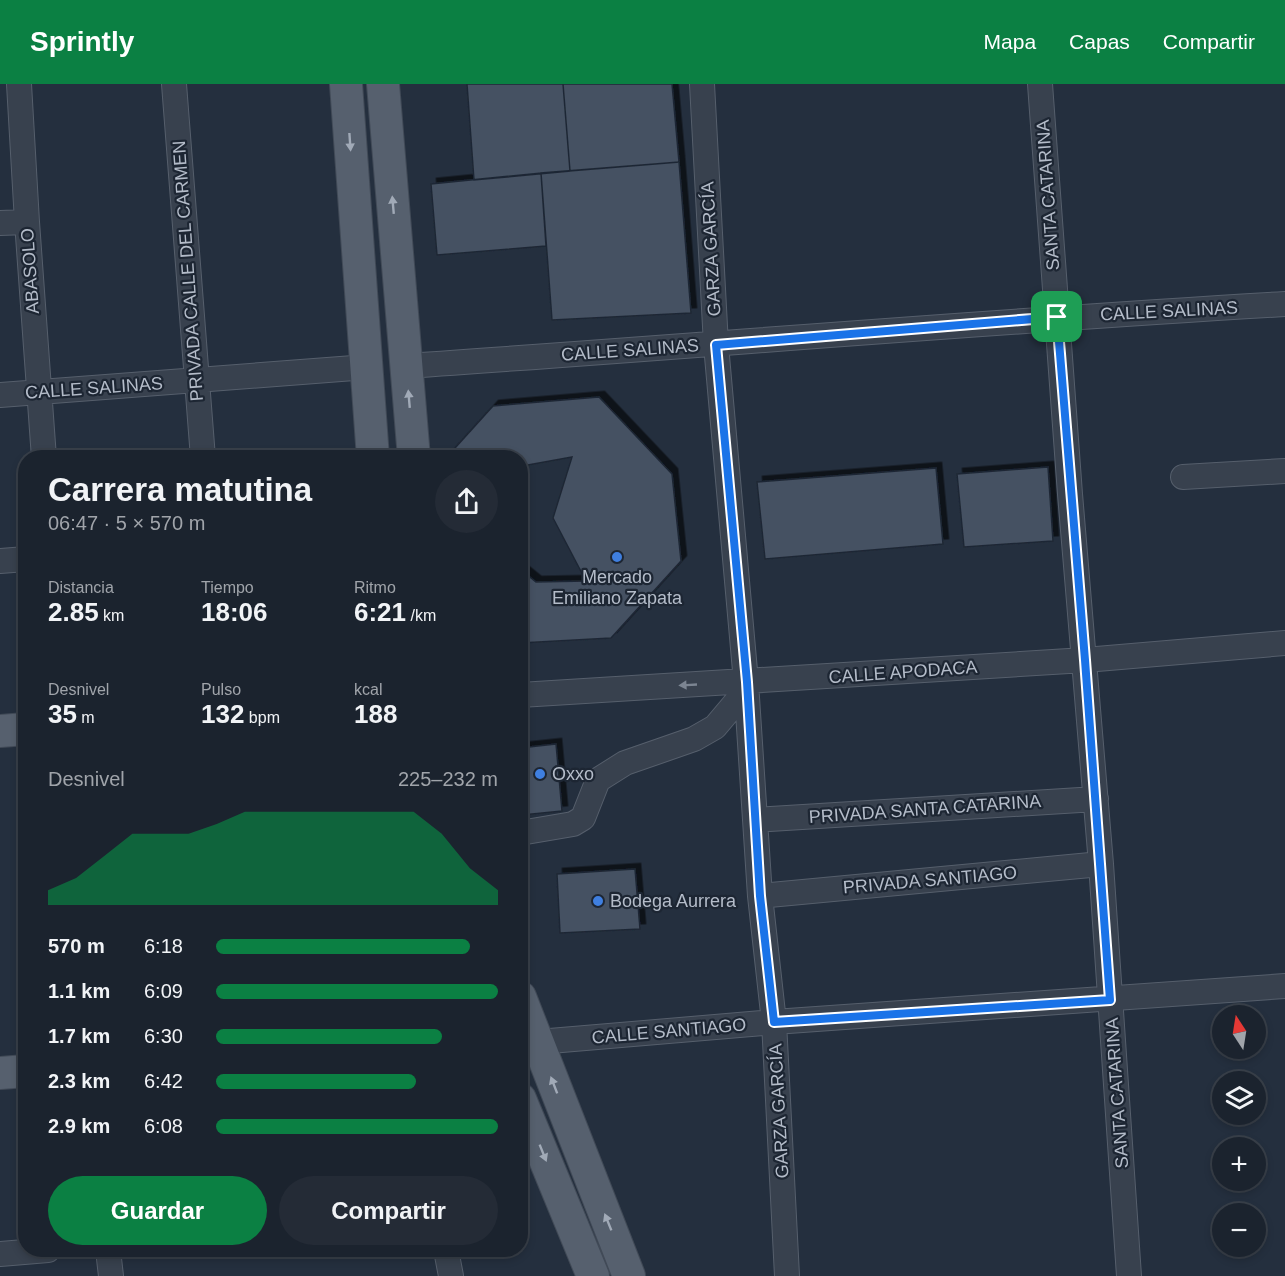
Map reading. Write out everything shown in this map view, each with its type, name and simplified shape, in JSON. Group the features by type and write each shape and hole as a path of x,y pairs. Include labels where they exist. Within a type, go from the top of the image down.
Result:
{"main road":[{"path":"346,84 372,450"},
{"path":"383,84 413,450"},
{"path":"0,731 18,730"},
{"path":"529,1043 629,1276"},
{"path":"0,1073 18,1072"},
{"path":"528,1118 593,1276"}],"street":[{"name":"ABASOLO","path":"19,84 43,450"},
{"name":"PRIVADA CALLE DEL CARMEN","path":"174,84 202,450"},
{"name":"GARZA GARCÍA","path":"702,84 716,345 747,685 760,896 774,1022 787,1276"},
{"name":"SANTA CATARINA","path":"1040,84 1101,864 1129,1276"},
{"path":"0,223 27,222"},
{"name":"CALLE SALINAS","path":"406,366 716,345 1057,317 1285,304"},
{"name":"CALLE SALINAS","path":"0,395 367,367"},
{"path":"1182,477 1285,471"},
{"path":"0,561 18,560"},
{"name":"CALLE APODACA","path":"528,695 747,685 1285,643"},
{"path":"528,832 573,824 584,818 598,780 625,763 694,738 715,727 747,685"},
{"name":"PRIVADA SANTA CATARINA","path":"755,820 1096,799"},
{"name":"PRIVADA SANTIAGO","path":"760,896 1101,864"},
{"name":"CALLE SANTIAGO","path":"529,1043 774,1022 1285,987"},
{"path":"0,1254 18,1252"},
{"path":"109,1257 111,1276"},
{"path":"447,1257 451,1276"}],"building":[{"path":"467,84 563,84 570,171 474,180"},
{"path":"563,84 672,84 679,162 570,171"},
{"path":"679,162 691,313 552,320 541,173"},
{"path":"541,173 546,246 437,255 431,184"},
{"path":"599,397 672,474 681,561 611,638 528,643 528,576 536,582 586,581 553,518 572,457 528,465 528,450 453,450 493,406"},
{"path":"1048,467 1053,541 964,547 957,474"},
{"path":"936,468 943,544 765,559 757,482"},
{"name":"Oxxo","path":"556,744 562,811 528,814 528,747"},
{"name":"Bodega Aurrera","path":"635,869 640,929 560,933 557,874"}],"place":[{"name":"Mercado Emiliano Zapata","path":"617,557"},
{"name":"Oxxo","path":"540,774"},
{"name":"Bodega Aurrera","path":"598,901"}],"route":[{"path":"1057,317 1110,1000 774,1022 760,896 747,682 716,345 1057,317"}]}
